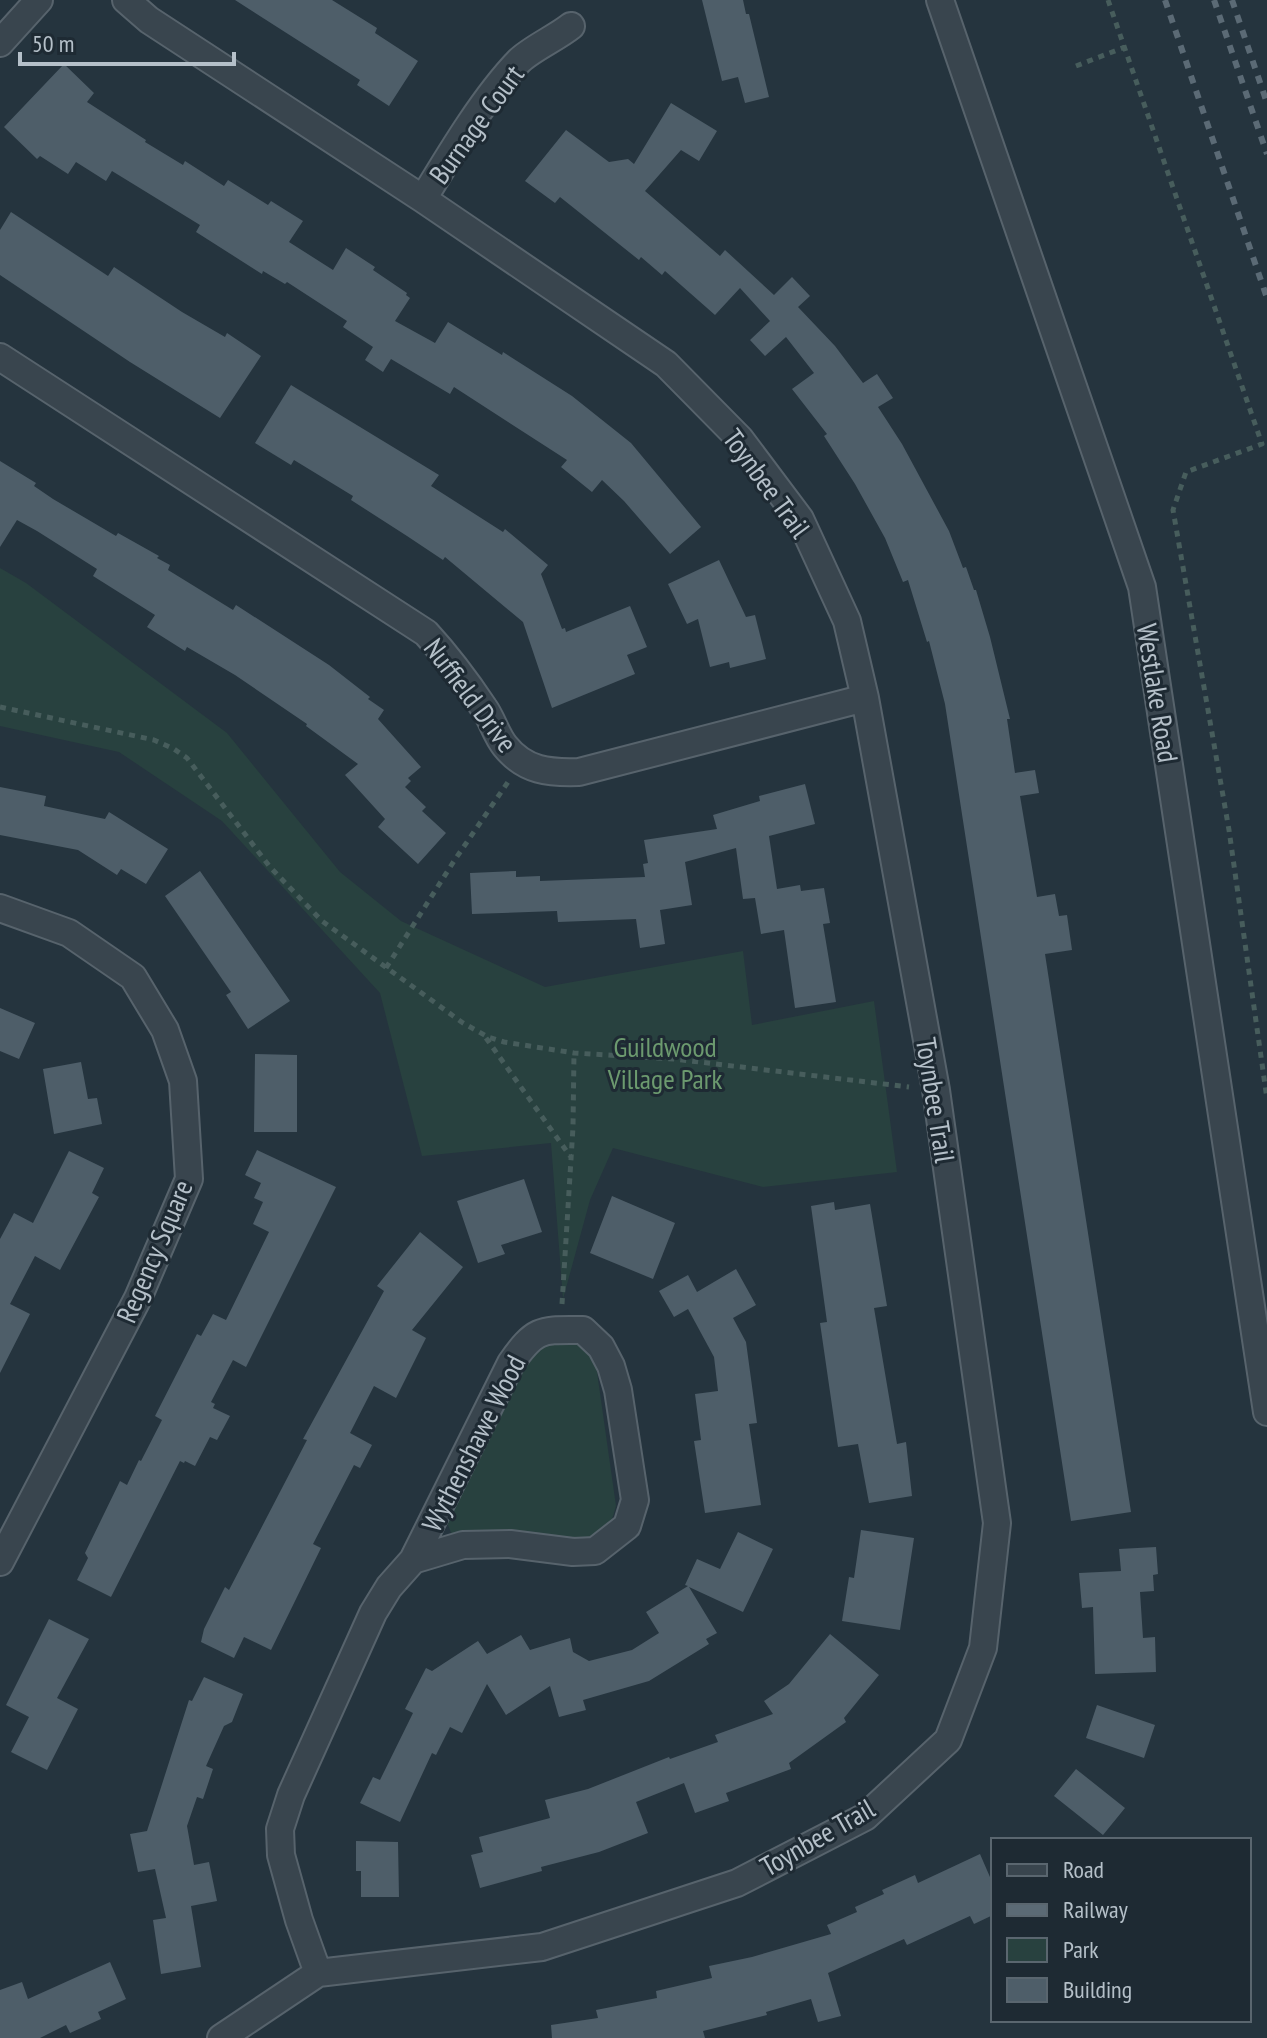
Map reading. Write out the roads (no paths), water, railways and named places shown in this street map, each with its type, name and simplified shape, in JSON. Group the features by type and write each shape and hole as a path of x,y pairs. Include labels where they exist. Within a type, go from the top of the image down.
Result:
{"street":[{"path":"0,43 39,0"},
{"name":"Toynbee Trail","path":"126,0 149,20 423,199 666,364 740,439 800,519 847,621 865,698 936,1090 997,1523 983,1648 948,1740 865,1817 737,1883 542,1947 318,1973 221,2038"},
{"name":"Westlake Road","path":"940,0 1142,587 1267,1412"},
{"name":"Burnage Court","path":"423,199 449,156 521,58 554,40 571,26"},
{"name":"Nuffield Drive","path":"0,357 426,633 453,662 490,716 504,746 522,762 548,773 579,772 865,698"},
{"name":"Regency Square","path":"0,908 69,933 133,977 165,1030 183,1081 189,1179 138,1298 0,1562"},
{"name":"Wythenshawe Wood","path":"318,1973 281,1855 280,1829 291,1795 373,1613 389,1587 413,1560 498,1383 524,1344 539,1331 583,1330 601,1347 618,1390 635,1500 627,1526 595,1551 573,1552 510,1544 463,1545 413,1560"}],"railway":[{"path":"1165,0 1267,298"},
{"path":"1214,0 1267,154"},
{"path":"1232,0 1267,103"}],"park label":[{"name":"Guildwood Village Park","path":"665,1062"}]}
